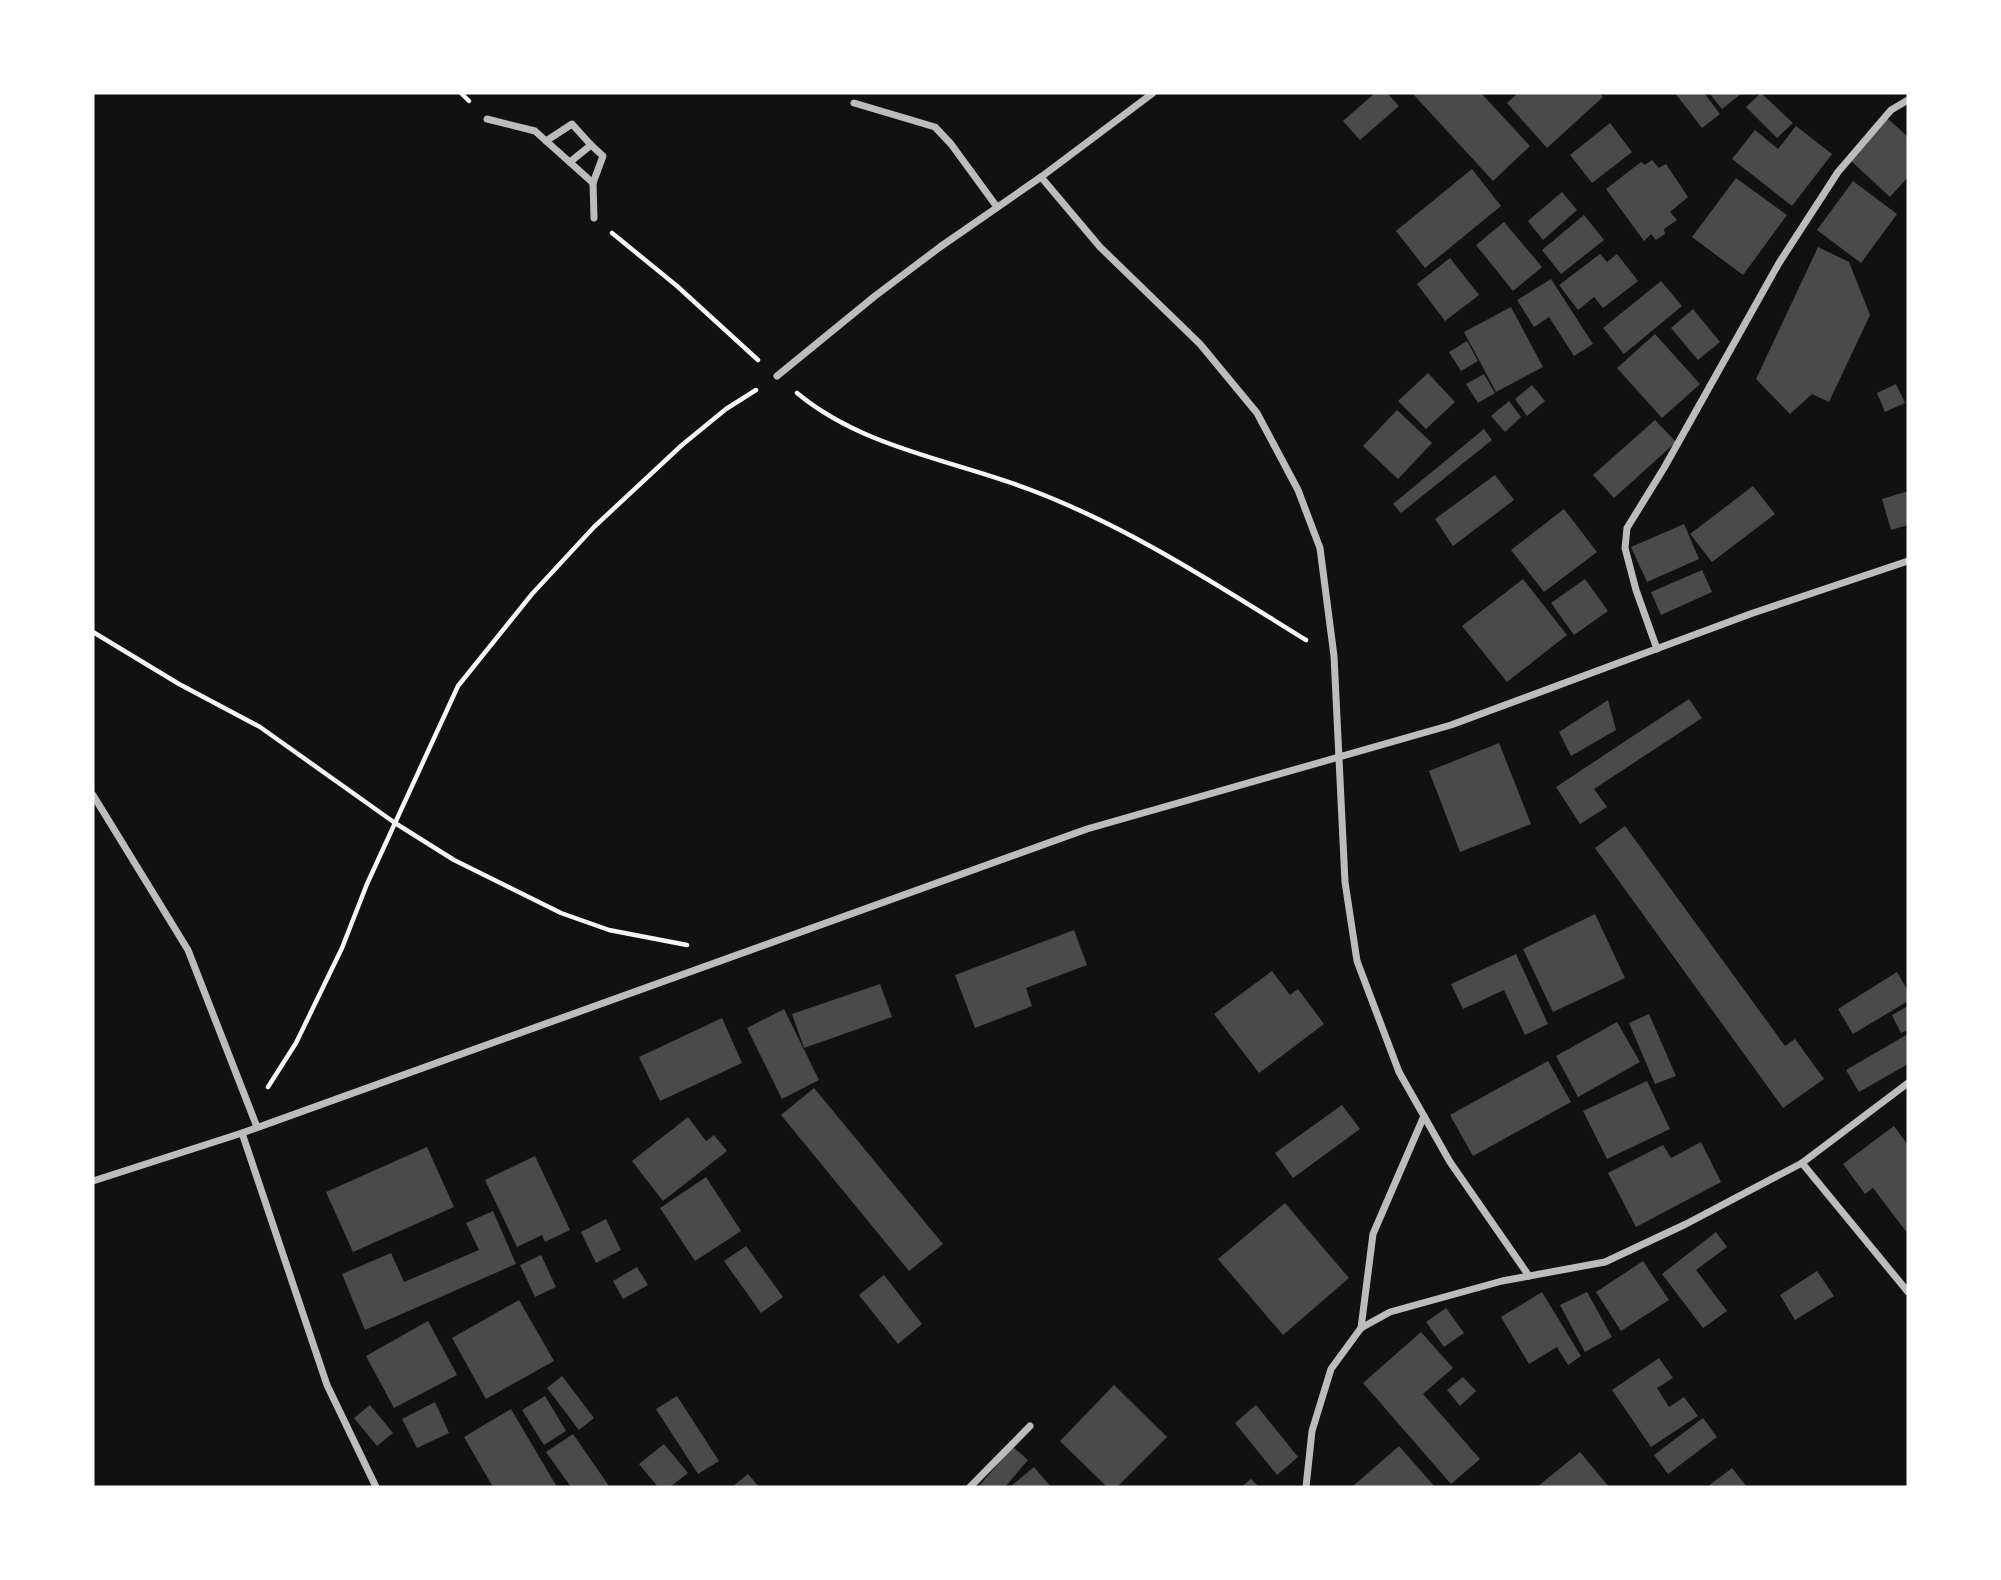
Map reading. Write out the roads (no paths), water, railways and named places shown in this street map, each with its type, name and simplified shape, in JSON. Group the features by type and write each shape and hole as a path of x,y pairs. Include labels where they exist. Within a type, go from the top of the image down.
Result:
{"street":[{"path":"777,376 875,296 1153,93"},
{"path":"1657,649 1636,590 1625,548 1627,528 1664,468 1779,263 1838,172 1891,110 1908,100"},
{"path":"854,103 935,127 998,207"},
{"path":"486,119 535,131 593,183"},
{"path":"546,141 572,124 603,156 593,183 594,218"},
{"path":"570,162 591,145"},
{"path":"1041,177 1100,247 1200,344 1257,413 1298,490 1320,548 1334,656 1345,882 1357,961 1399,1072 1450,1162 1529,1276"},
{"path":"93,1181 242,1133 1087,829 1500,709 1753,613 1908,561"},
{"path":"93,795 188,950 257,1127"},
{"path":"1306,1487 1312,1431 1331,1369 1361,1328 1390,1312 1502,1281 1605,1262 1686,1224 1802,1163 1908,1083"},
{"path":"1361,1328 1373,1234 1424,1116"},
{"path":"242,1133 327,1385 376,1487"},
{"path":"1802,1163 1908,1292"},
{"path":"970,1487 1030,1426"}]}
